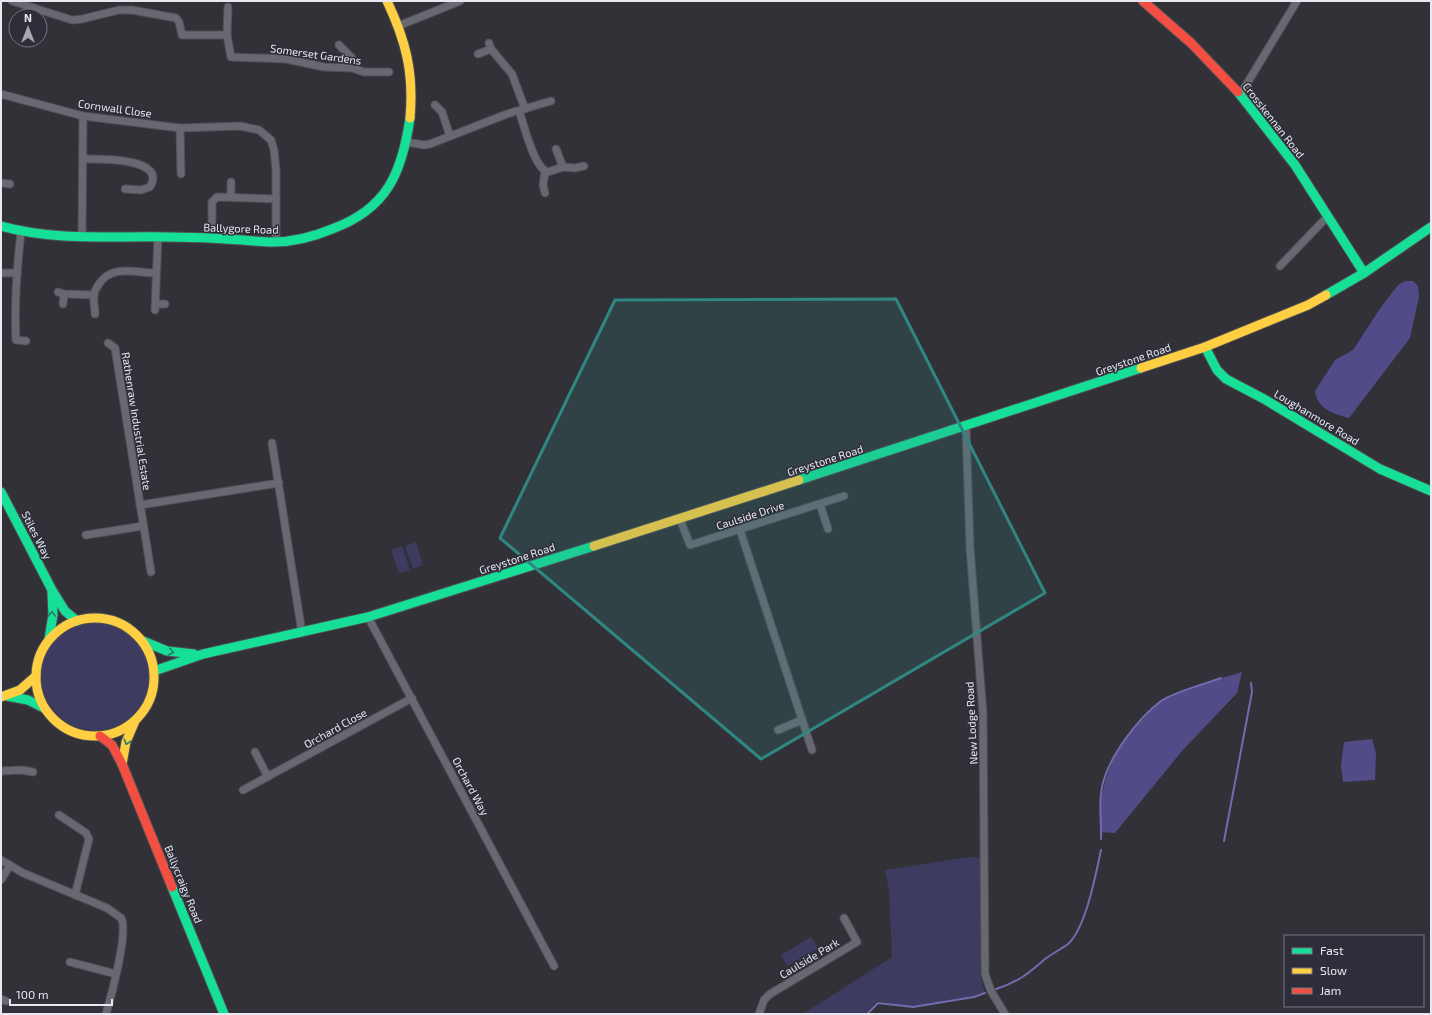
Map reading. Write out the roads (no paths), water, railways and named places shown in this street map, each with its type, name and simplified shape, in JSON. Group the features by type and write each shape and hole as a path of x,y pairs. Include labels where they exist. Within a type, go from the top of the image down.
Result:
{"main road":[{"name":"Ballygore Road","path":"1,226 21,232 53,236 158,237 276,242 298,240 333,230 351,222 369,211 382,199 393,183 401,166 412,110 412,83 408,54 387,1"},
{"name":"Crosskennan Road","path":"1143,1 1196,47 1240,94 1270,131 1313,191 1327,217 1364,273"},
{"name":"Greystone Road","path":"154,671 203,654 302,633 368,616 680,519 1205,347 1308,305 1364,273 1410,243 1431,227"},
{"name":"Loughanmore Road","path":"1205,347 1217,370 1226,379 1264,399 1380,469 1431,491"},
{"name":"Stiles Way","path":"1,492 52,590 65,611 77,620"},
{"name":"Stiles Way","path":"49,639 53,615 52,590"},
{"path":"3,696 28,700 44,708 57,722 73,732 91,736 100,736 124,728 134,721 144,709 151,696 154,671 150,655 141,640 131,630 112,621 91,618 77,620 62,628 49,639 42,650 37,663 36,676 38,693 44,708"},
{"name":"Greystone Road","path":"141,640 166,651 180,654 203,654"},
{"path":"3,696 25,688 36,676"},
{"path":"122,764 126,742 134,721"},
{"name":"Ballycraigy Road","path":"100,736 112,745 122,764 224,1014"}],"street":[{"path":"12,1 72,20 119,10 132,10 176,18 179,22 182,35 227,35 228,8"},
{"path":"398,26 457,1"},
{"path":"1240,94 1297,1"},
{"name":"Somerset Gardens","path":"227,35 231,57 286,59 324,67 352,68 364,72 389,72"},
{"path":"339,45 352,58 352,68"},
{"path":"478,54 490,46 512,74 536,159 541,169 545,171 552,171 563,167 575,168 584,166"},
{"name":"Cornwall Close","path":"1,94 84,116 180,128 246,126 260,130 271,140 274,150 276,242"},
{"path":"406,142 428,145 503,115 551,101"},
{"path":"436,105 442,112 450,136"},
{"path":"82,236 84,116"},
{"path":"180,128 181,174"},
{"path":"556,149 563,167"},
{"path":"83,159 125,162 141,165 148,169 152,178 150,187 141,190 125,189"},
{"path":"545,171 543,185 545,193"},
{"path":"231,182 231,196"},
{"path":"1,183 10,184"},
{"path":"212,223 212,202 214,198 231,196 276,199"},
{"path":"1280,266 1327,217"},
{"path":"21,232 17,273 16,340 26,340"},
{"path":"158,237 156,307 165,304"},
{"path":"95,314 94,295 102,280 110,272 120,271 156,273"},
{"path":"1,273 17,273"},
{"path":"63,304 61,293 94,295"},
{"name":"Rathenraw Industrial Estate","path":"108,343 115,348 151,572"},
{"name":"New Lodge Road","path":"966,426 970,548 983,714 985,974 991,991 1005,1014"},
{"path":"272,443 302,633"},
{"name":"Rathenraw Industrial Estate","path":"140,505 279,483"},
{"name":"Caulside Drive","path":"680,519 690,545 844,496"},
{"path":"820,504 828,529"},
{"path":"86,535 143,526"},
{"path":"740,530 812,750"},
{"name":"Orchard Way","path":"368,616 554,966"},
{"name":"Orchard Close","path":"243,790 412,698"},
{"path":"778,730 802,720"},
{"path":"255,752 268,777"},
{"path":"1,771 22,770 33,772"},
{"path":"59,815 86,833 90,839 75,895"},
{"path":"1,860 10,866 112,911 122,920 123,926 116,974 106,1014"},
{"path":"1,880 10,866"},
{"name":"Caulside Park","path":"759,1014 764,1000 770,994 857,942 844,918"},
{"path":"70,962 116,974"}],"waterway":[{"path":"1101,839 1100,801 1105,776 1110,764 1133,728 1142,718 1166,698 1221,678"},
{"path":"1224,841 1252,692 1251,683"},
{"path":"996,989 1022,977 1045,959 1068,944 1080,926 1085,913 1101,850"},
{"path":"867,1014 878,1003 913,1007 974,997 985,993"}]}
